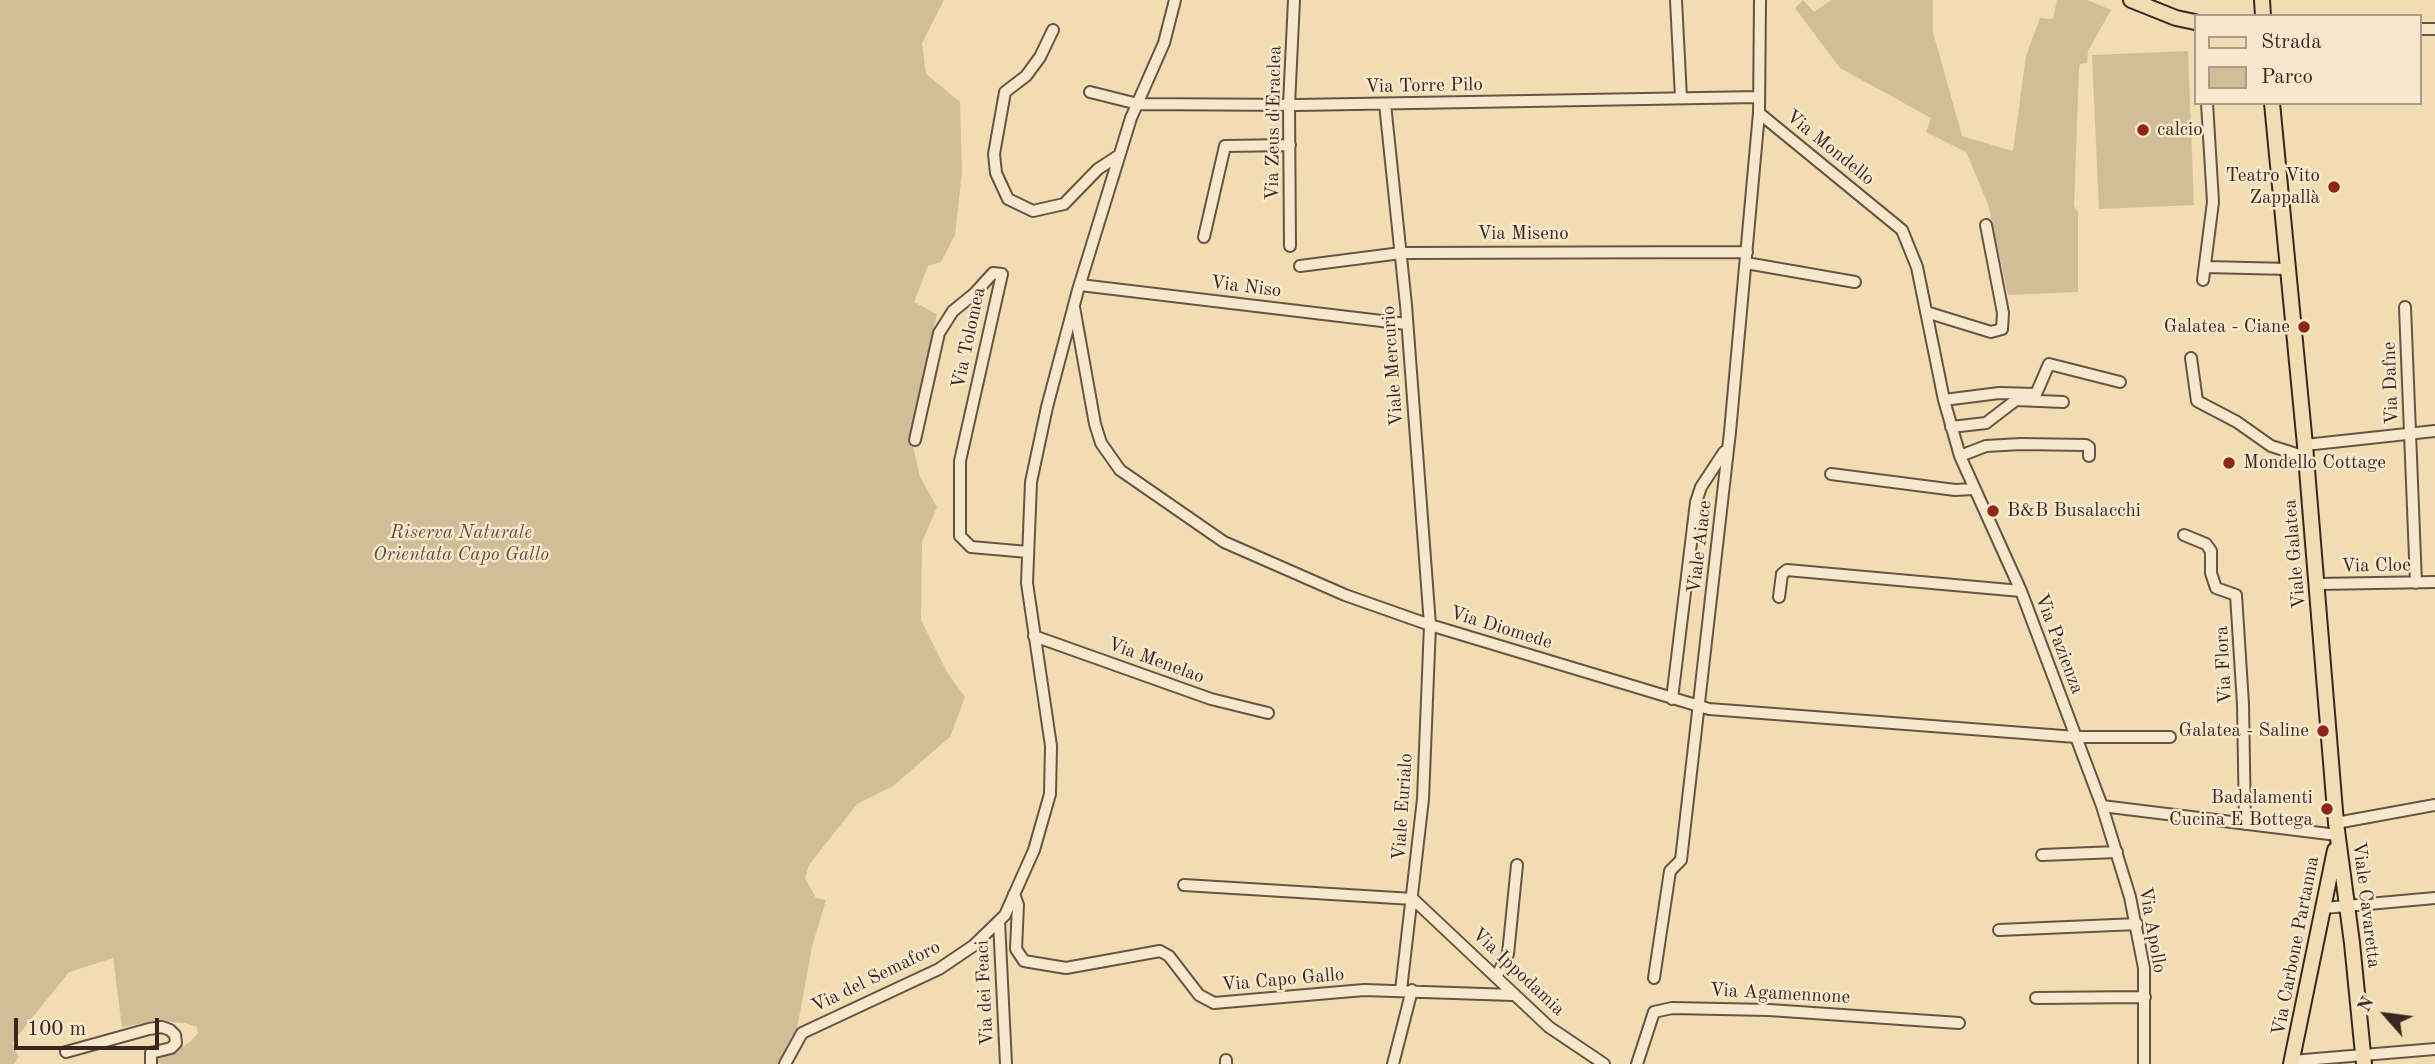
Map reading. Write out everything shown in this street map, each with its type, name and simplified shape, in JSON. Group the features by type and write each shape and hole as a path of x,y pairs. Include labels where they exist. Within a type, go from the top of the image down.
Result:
{"main road":[{"path":"2131,0 2176,18 2194,22"},
{"name":"Viale Galatea","path":"2272,105 2306,451 2337,829"},
{"name":"Viale Cavaretta","path":"2337,829 2348,907 2363,1059"},
{"name":"Via Carbone Partanna","path":"2291,1062 2325,908 2337,829"}],"street":[{"path":"1014,894 1034,850 1050,794 1051,746 1027,583 1031,482 1074,307 1118,156 1164,43 1175,0"},
{"name":"Via Zeus d'Eraclea","path":"1290,246 1289,105 1294,0"},
{"path":"1676,0 1681,98"},
{"name":"Via Mondello","path":"1760,0 1759,113 1902,230 1917,267"},
{"path":"1053,30 1040,57 1026,76 1005,92 995,154 996,173 1008,199 1033,211 1046,211 1064,204 1098,169 1118,156"},
{"name":"Via Torre Pilo","path":"1090,92 1138,104 1385,104 1759,97"},
{"name":"Viale Mercurio","path":"1385,104 1401,253 1430,625"},
{"path":"2203,280 2213,201 2207,105"},
{"name":"Viale Aiace","path":"1654,978 1670,871 1681,860 1730,432 1759,113"},
{"path":"1204,237 1225,146 1290,145"},
{"path":"1926,312 1991,332 2002,329 2003,313 1986,225"},
{"name":"Via Miseno","path":"1300,266 1401,253 1747,258 1855,282"},
{"name":"Via Pazienza","path":"1917,267 1944,400 1960,456 2021,591 2102,806"},
{"path":"2206,267 2289,269"},
{"name":"Via Tolomea","path":"915,440 939,333 953,312 993,273 1002,274 960,461 960,536 971,547 1028,552"},
{"name":"Via Niso","path":"1080,285 1407,324"},
{"name":"Via Diomede","path":"1074,307 1095,424 1110,458 1131,480 1224,542 1301,577 1430,625 1699,707 2076,737 2170,737"},
{"name":"Via Dafne","path":"2405,307 2416,583"},
{"path":"2191,358 2197,401 2237,422 2272,446 2306,451 2435,431"},
{"path":"1944,400 1999,393 2036,394 2049,364 2120,382"},
{"path":"1951,427 1986,423 2016,400 2063,402"},
{"path":"1671,699 1696,502 1701,487 1722,459 1730,432"},
{"path":"1960,456 1986,446 2033,444 2086,445 2090,447 2089,456"},
{"path":"1830,474 1955,490 1973,489"},
{"name":"Via Flora","path":"2184,535 2206,544 2211,551 2211,572 2216,588 2236,595 2244,704 2245,824"},
{"path":"1779,597 1782,574 1787,570 2021,591"},
{"name":"Via Cloe","path":"2317,584 2435,582"},
{"name":"Viale Eurialo","path":"1393,1064 1406,990 1423,799 1430,625"},
{"name":"Via Menelao","path":"1034,636 1211,699 1268,713"},
{"path":"2102,806 2245,824 2337,829 2435,805"},
{"name":"Via Apollo","path":"2102,806 2137,923 2145,997 2144,1064"},
{"path":"2042,855 2117,852"},
{"path":"1496,977 1508,954 1517,865"},
{"path":"1184,885 1413,899"},
{"name":"Via del Semaforo","path":"785,1064 802,1033 939,969 973,946 999,921 1014,894"},
{"name":"Via Capo Gallo","path":"1014,894 1018,905 1016,950 1024,961 1035,965 1066,968 1160,951 1168,956 1199,995 1214,1003 1406,990 1513,995"},
{"path":"2325,908 2435,898"},
{"name":"Via Ippodamia","path":"1413,899 1549,1027 1604,1064"},
{"name":"Via dei Feaci","path":"999,921 1006,1064"},
{"path":"1999,930 2137,923"},
{"path":"2036,998 2145,997"},
{"name":"Via Agamennone","path":"1637,1064 1654,1012 1672,1008 1758,1010 1959,1023"},
{"path":"66,1052 149,1029 166,1028 175,1035 176,1043 171,1048 151,1053 151,1064"},
{"path":"2291,1062 2363,1059 2435,1049"}],"green space":[{"name":"Riserva Naturale Orientata Capo Gallo","path":"0,0 944,0 922,43 926,74 960,102 962,172 955,235 941,262 928,266 914,302 937,314 910,433 920,477 937,507 922,542 921,620 947,672 965,697 950,737 893,786 857,804 809,865 805,878 816,898 826,900 812,947 796,1034 779,1064 162,1064 156,1062 157,1056 177,1051 190,1042 198,1033 197,1027 185,1023 155,1021 122,1027 113,958 69,972 12,1043 19,1057 14,1064 0,1064"},
{"path":"1803,0 1814,12 1831,0 1933,0 1933,32 1962,136 2013,151 2026,56 2040,18 2053,19 2057,0 2087,0 2111,10 2088,51 2087,63 2080,64 2079,69 2074,206 2078,212 2078,292 2008,295 1988,204 1966,152 1926,132 1931,118 1840,68 1795,8"},
{"name":"calcio","path":"2188,51 2194,205 2099,209 2092,55"}],"place":[{"name":"calcio","path":"2143,130"},
{"name":"Teatro Vito Zappallà","path":"2334,187"},
{"name":"Galatea - Ciane","path":"2304,327"},
{"name":"Mondello Cottage","path":"2229,463"},
{"name":"B&B Busalacchi","path":"1993,511"},
{"name":"Galatea - Saline","path":"2323,731"},
{"name":"Badalamenti Cucina E Bottega","path":"2327,809"}]}
